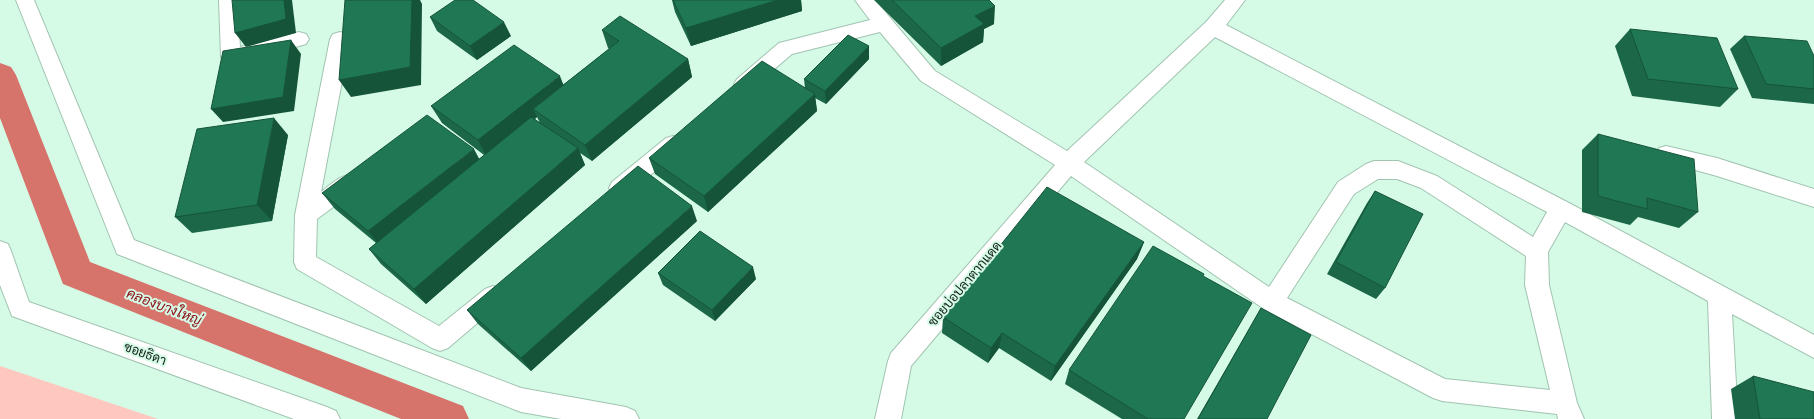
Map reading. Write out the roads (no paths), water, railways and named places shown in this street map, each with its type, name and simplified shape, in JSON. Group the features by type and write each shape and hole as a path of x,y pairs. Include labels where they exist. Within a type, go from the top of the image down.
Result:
{"street":[{"path":"24,0 125,247 521,400 626,419"},
{"path":"228,0 231,57 299,39"},
{"path":"864,0 882,24 928,76 1069,163 1272,302 1442,390 1568,411 1537,285 1537,251 1561,209"},
{"name":"ซอยบ่อปลาตากแดด","path":"888,419 900,361 1069,163 1213,27 1236,0"},
{"path":"732,94 786,48 882,24"},
{"path":"1213,27 1561,209 1814,347"},
{"path":"340,39 306,214 305,262 440,340 506,284"},
{"path":"604,202 689,130"},
{"path":"1646,150 1717,167 1814,198"},
{"path":"1272,302 1346,188 1374,170 1398,170 1429,182 1537,251"},
{"path":"306,214 364,172"},
{"name":"ซอยธิดา","path":"0,250 20,309 327,419"},
{"path":"1719,295 1725,419"}],"waterway":[{"name":"คลองบางใหญ่","path":"0,75 76,273 449,419"}]}
